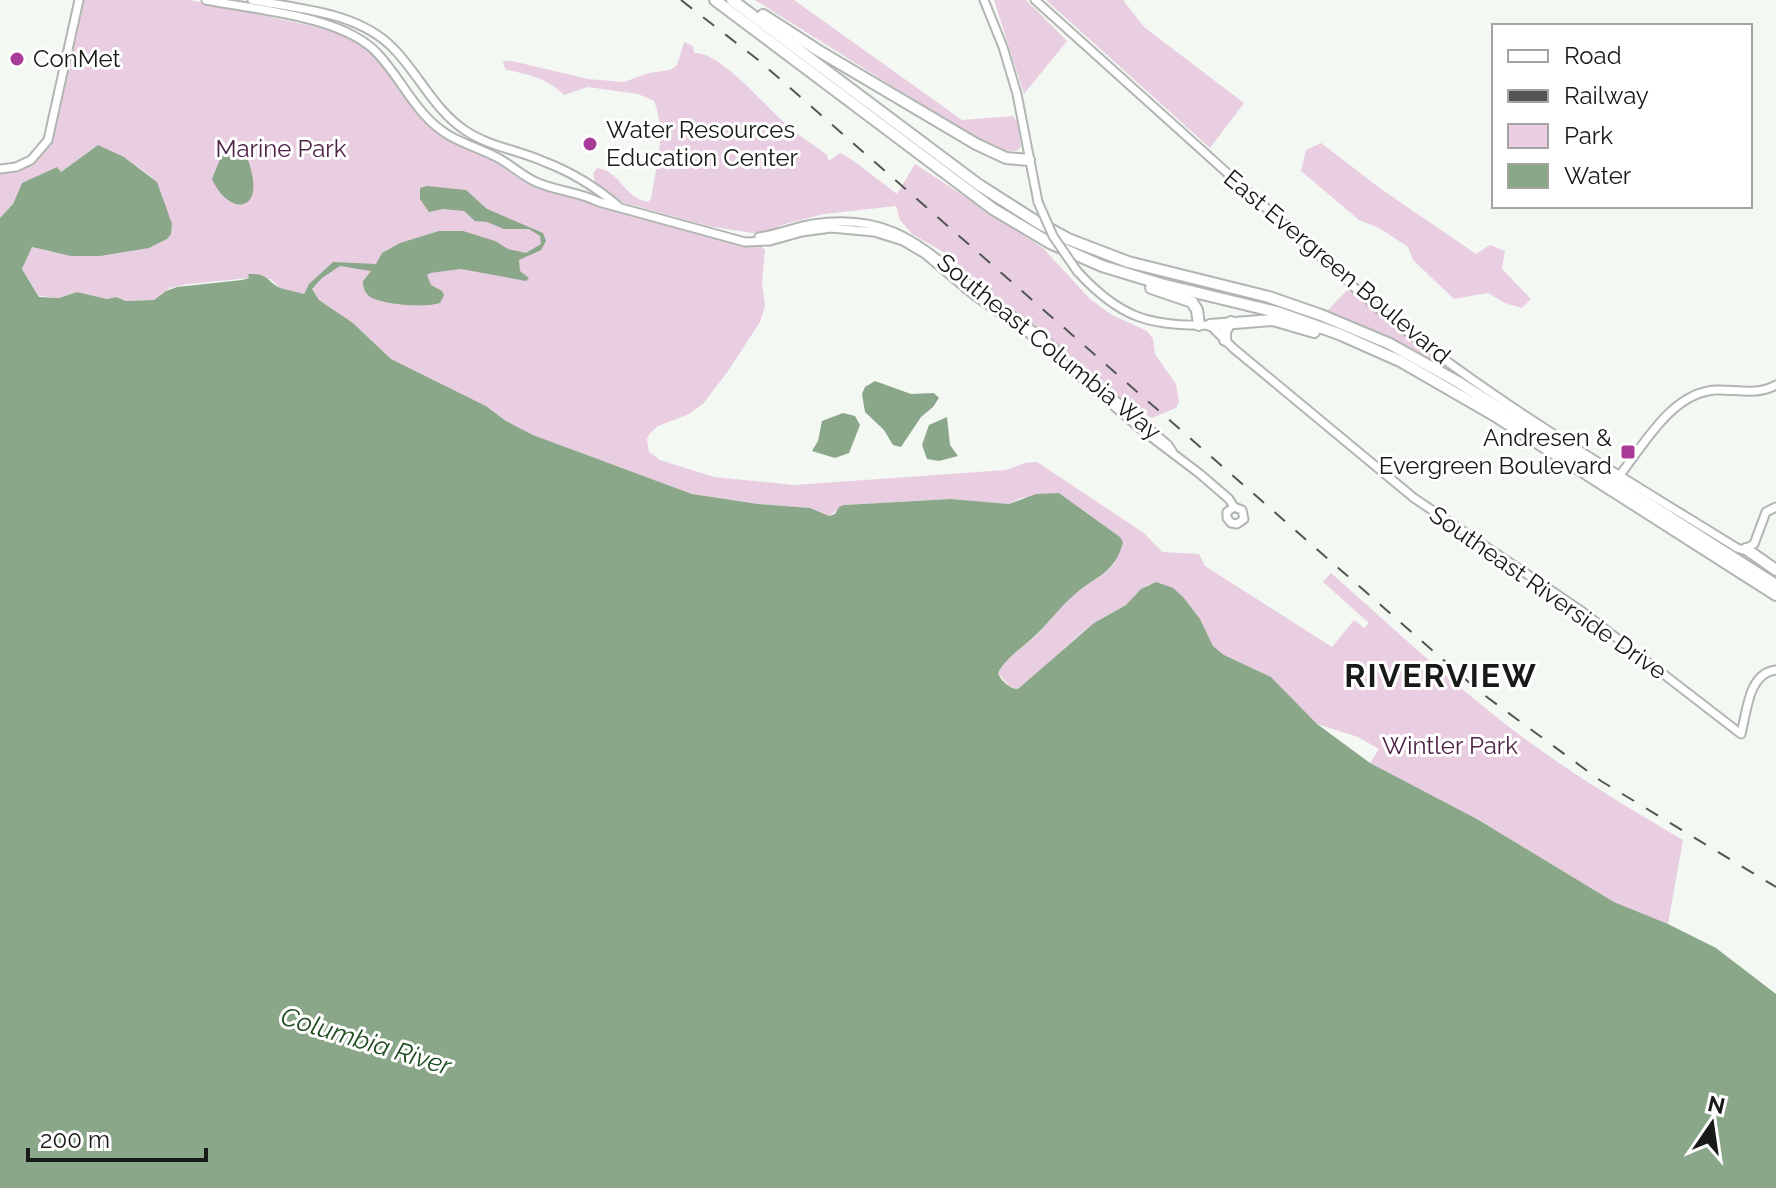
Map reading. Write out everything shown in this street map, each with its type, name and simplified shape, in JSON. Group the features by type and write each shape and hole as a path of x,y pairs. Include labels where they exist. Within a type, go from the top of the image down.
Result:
{"highway":[{"path":"715,0 993,209 1041,238 1142,285 1192,302 1204,325 1273,320 1371,347"},
{"path":"732,0 979,185 1037,222 1083,245 1128,262 1269,297 1390,344 1458,382 1776,585"},
{"path":"740,0 976,144 1006,158 1029,160"},
{"path":"1102,266 1161,284 1268,309 1371,347 1497,417 1776,595"},
{"path":"1225,340 1225,331 1231,322"},
{"path":"1746,549 1776,570"}],"street":[{"path":"0,169 16,167 31,160 48,140 79,0"},
{"name":"Southeast Columbia Way","path":"206,0 227,2 347,31 378,54 413,103 432,123 449,136 499,158 536,182 581,193 599,202 754,242 802,232 846,228 903,241 925,254 975,296 1025,330 1165,449 1172,451 1225,495 1234,507"},
{"name":"Southeast Columbia Way","path":"252,0 364,26 395,50 451,121 489,143 562,170 620,207"},
{"path":"985,0 1013,80 1038,202 1053,236 1077,271 1101,295 1135,316 1167,325 1204,325"},
{"name":"East Evergreen Boulevard","path":"1035,0 1409,334 1462,373 1620,475 1737,548 1746,549"},
{"path":"520,172 520,163 527,156"},
{"path":"556,187 562,181 562,170"},
{"name":"Southeast Riverside Drive","path":"1204,325 1414,498 1556,592 1741,734 1756,680 1765,672 1776,670"},
{"path":"1620,475 1673,408 1688,396 1716,390 1762,391 1776,385"},
{"path":"1746,549 1756,542 1764,515 1773,508"}],"green space":[{"name":"Marine Park","path":"84,0 190,0 336,31 362,44 377,57 412,107 433,127 464,148 499,161 529,184 650,221 740,245 762,247 765,250 762,282 765,306 760,322 703,404 650,433 647,439 649,452 660,460 714,477 794,485 1006,470 1037,462 1144,533 1162,552 1199,554 1205,566 1332,647 1354,620 1364,628 1369,623 1323,582 1331,573 1443,673 1513,730 1596,788 1683,840 1668,924 1614,902 1477,819 1370,763 1379,749 1358,737 1317,724 1271,677 1224,655 1213,646 1200,619 1184,598 1149,584 1136,594 1133,601 1094,623 1025,685 1018,690 1009,686 998,673 1006,662 1038,634 1072,597 1108,571 1117,558 1120,537 1059,493 1021,498 1009,504 951,499 844,505 829,516 810,508 692,494 533,435 486,406 391,359 353,323 319,300 309,285 301,294 280,288 271,279 249,278 170,288 154,300 126,301 77,292 59,298 39,296 22,269 32,247 49,251 149,248 167,239 152,177 124,157 95,147 61,172 57,167 22,183 13,204 0,218 0,173 15,171 53,139"},
{"path":"755,0 794,0 962,120 1013,116 1018,123 1021,147 1016,151 1000,150 959,128"},
{"path":"994,0 1026,0 1067,41 1024,94"},
{"path":"1046,0 1123,0 1144,27 1244,103 1210,148"},
{"path":"684,42 693,46 694,53 705,55 730,70 778,117 827,155 829,161 840,153 897,194 915,164 1043,248 1090,299 1112,315 1147,331 1153,339 1155,354 1176,384 1179,402 1176,408 1152,418 1122,402 945,253 912,234 900,220 896,206 824,214 785,224 765,233 752,233 708,226 613,199 595,184 593,173 597,168 611,174 632,195 648,202 651,199 660,137 654,101 638,94 588,87 564,95 537,78 506,70 503,64 504,61 512,61 588,79 624,82 670,70 677,65"},
{"path":"1321,143 1381,189 1476,254 1490,245 1505,251 1502,269 1531,299 1522,308 1488,293 1454,299 1413,260 1408,247 1379,228 1359,220 1301,171 1306,150"},
{"path":"1348,289 1435,358 1431,360 1394,339 1327,311"}],"water":[{"name":"Columbia River","path":"98,145 124,157 157,182 172,224 171,234 149,248 100,256 71,256 32,247 22,269 39,297 59,298 77,292 126,301 154,300 177,287 242,280 249,278 248,274 261,275 279,287 304,294 309,284 333,262 376,264 382,253 400,243 439,231 463,231 526,253 541,244 540,236 529,229 504,229 475,221 464,211 443,209 429,212 420,199 420,188 427,186 466,190 487,209 543,233 546,241 541,250 519,260 520,271 529,278 526,281 461,269 430,273 427,275 431,285 444,295 440,303 406,305 368,295 363,281 371,271 340,266 312,289 319,300 353,323 391,359 486,406 533,435 692,494 810,508 829,516 844,505 951,499 1009,504 1036,494 1059,493 1123,542 1115,562 1068,600 1006,662 998,673 1004,682 1018,689 1094,623 1126,605 1141,589 1156,582 1173,588 1200,619 1213,646 1224,655 1271,677 1317,724 1370,763 1477,819 1614,902 1716,948 1776,994 1776,1188 0,1188 0,218 13,204 22,183 57,167 61,172"},
{"path":"229,150 243,153 251,170 252,195 248,202 242,204 226,199 212,179 222,154"},
{"path":"875,381 911,394 934,393 939,398 921,417 901,447 893,445 884,430 865,412 862,394 865,387"},
{"path":"843,413 855,416 860,425 849,453 835,458 812,451 818,441 822,421"},
{"path":"947,417 950,445 958,456 939,461 927,459 922,445 929,425"}],"railway":[{"path":"681,0 757,59 1480,692 1601,781 1776,887"}],"place":[{"name":"ConMet","path":"17,59"},
{"name":"Water Resources Education Center","path":"590,144"},
{"name":"Andresen & Evergreen Boulevard","path":"1628,452"}],"district":[{"name":"RIVERVIEW","path":"1441,676"}],"park label":[{"name":"Wintler Park","path":"1450,746"}]}
